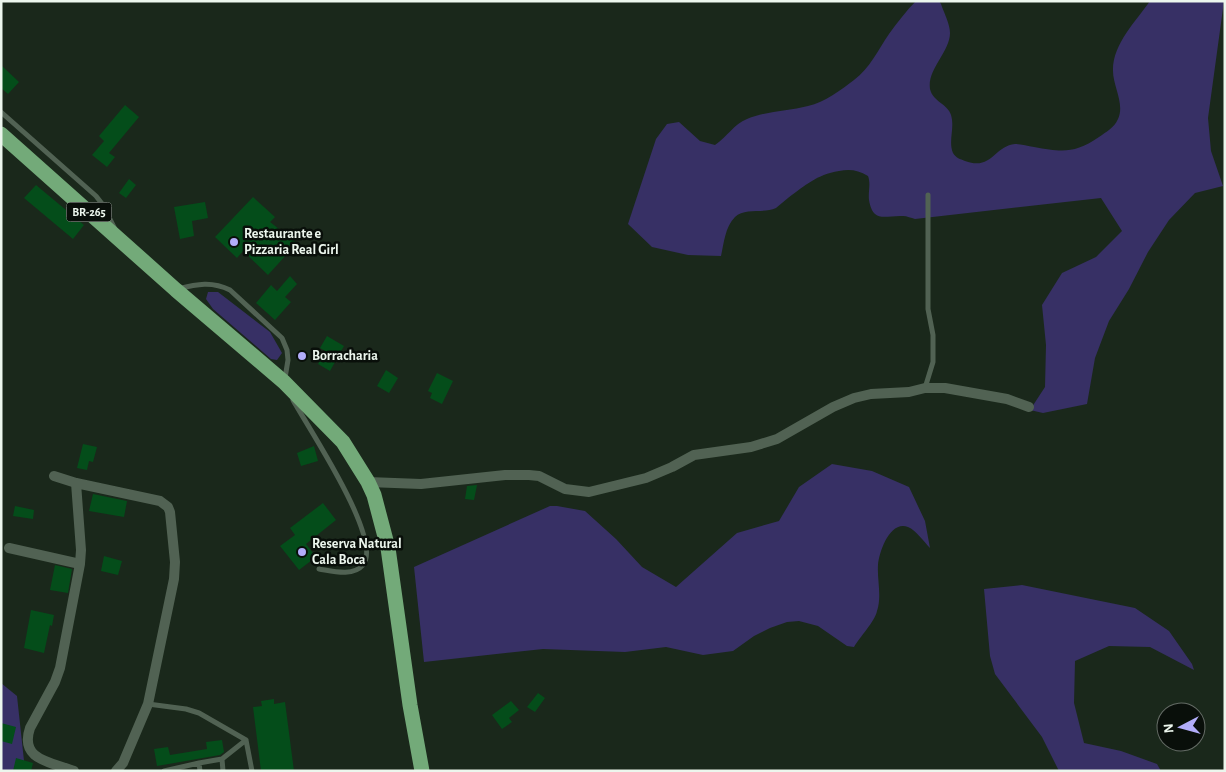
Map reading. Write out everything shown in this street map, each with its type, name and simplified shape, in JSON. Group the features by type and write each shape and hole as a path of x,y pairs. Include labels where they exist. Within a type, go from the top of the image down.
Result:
{"highway":[{"name":"BR-265","path":"1,134 176,290 284,382 343,442 374,495 388,548 410,705 422,771"}],"street":[{"path":"368,482 421,484 505,475 529,475 539,476 565,489 588,492 646,478 694,456 752,447 777,438 813,417 854,398 871,394 944,388 1007,399 1029,407"},
{"path":"54,476 76,483 160,501 168,507 170,512 174,579 148,704 122,763 116,771"},
{"path":"74,771 34,756 27,746 27,736 55,682 60,668 80,564 81,550 76,483"},
{"path":"9,548 80,564"}],"lane":[{"path":"1,112 96,196 103,205 121,241"},
{"path":"926,388 933,362 933,335 928,309 928,195"},
{"path":"176,290 198,283 220,285 230,290 282,338 287,350 288,360 284,382 346,493 367,544 366,560 356,570 348,572 319,569"},
{"path":"148,704 186,709 200,713 246,740 252,771"},
{"path":"164,771 222,759 246,740"},
{"path":"222,759 223,771"},
{"path":"199,763 200,771"}],"shaded area":[{"path":"916,1 939,1 947,18 950,30 949,40 932,74 930,89 934,97 947,108 951,115 951,144 955,156 965,161 981,163 987,161 1002,149 1015,144 1060,151 1075,149 1090,143 1110,130 1120,113 1113,71 1116,52 1126,34 1150,1 1224,1 1208,118 1211,151 1223,186 1195,193 1169,220 1148,252 1129,289 1109,321 1095,358 1087,404 1043,413 1030,410 1045,387 1046,345 1042,305 1062,273 1096,257 1122,231 1101,198 915,219 904,216 881,217 871,208 868,176 857,171 847,170 831,173 812,181 776,208 739,214 729,225 721,256 688,255 652,247 628,224 656,139 667,124 679,122 700,141 715,145 738,124 747,119 762,114 821,102 844,88 865,70 889,34"},
{"path":"208,292 218,292 270,332 282,353 277,360 271,359 213,309 206,299"},
{"path":"832,464 872,471 909,487 925,521 930,548 917,533 908,527 896,528 887,538 879,559 879,600 876,615 854,647 847,646 818,626 799,621 787,622 770,628 754,636 733,651 703,655 666,647 625,652 543,649 424,662 414,567 550,506 557,506 585,511 616,539 642,567 676,587 737,533 779,521 799,487"},
{"path":"1022,585 1135,608 1169,631 1192,664 1194,670 1150,647 1109,646 1075,661 1074,703 1084,743 1121,751 1157,764 1161,771 1059,771 1042,737 995,674 990,656 984,589"},
{"path":"1,683 17,696 25,770 1,771"}],"building":[{"path":"1,65 19,82 8,94 1,88"},
{"path":"125,105 139,117 109,153 115,157 107,167 92,155 104,141 99,136"},
{"path":"129,179 136,185 126,198 119,193"},
{"path":"36,185 84,225 73,239 24,198"},
{"path":"253,197 275,217 270,222 297,243 268,275 243,251 237,258 215,237"},
{"path":"205,202 208,218 192,221 194,236 180,239 174,207"},
{"path":"290,276 297,284 285,297 291,302 275,320 256,303 271,285 277,291"},
{"path":"327,336 344,346 330,371 318,364 325,351 320,348"},
{"path":"386,370 398,378 389,393 377,386"},
{"path":"437,373 453,381 442,404 430,398 432,393 428,391"},
{"path":"83,444 97,447 93,462 89,461 87,470 77,468"},
{"path":"314,446 318,461 301,466 297,453"},
{"path":"477,485 474,500 465,499 467,486"},
{"path":"93,494 127,501 124,517 89,511"},
{"path":"323,503 336,520 306,544 316,557 299,570 280,546 295,535 290,528"},
{"path":"15,506 34,510 33,519 13,516"},
{"path":"104,556 122,561 118,575 101,571"},
{"path":"55,565 72,569 68,593 50,590"},
{"path":"31,610 54,615 44,653 24,648"},
{"path":"538,693 545,698 535,712 527,707"},
{"path":"274,699 274,704 285,702 294,771 261,771 253,707 262,706 261,701"},
{"path":"511,701 519,710 509,718 512,722 502,729 492,715"},
{"path":"1,723 16,727 12,744 1,741"},
{"path":"222,740 224,752 220,755 157,766 154,749 168,747 170,755 207,749 206,742"},
{"path":"16,758 33,763 31,771 13,771"}],"place":[{"name":"Restaurante e Pizzaria Real Girl","path":"234,242"},
{"name":"Borracharia","path":"302,356"},
{"name":"Reserva Natural Cala Boca","path":"302,552"}]}
